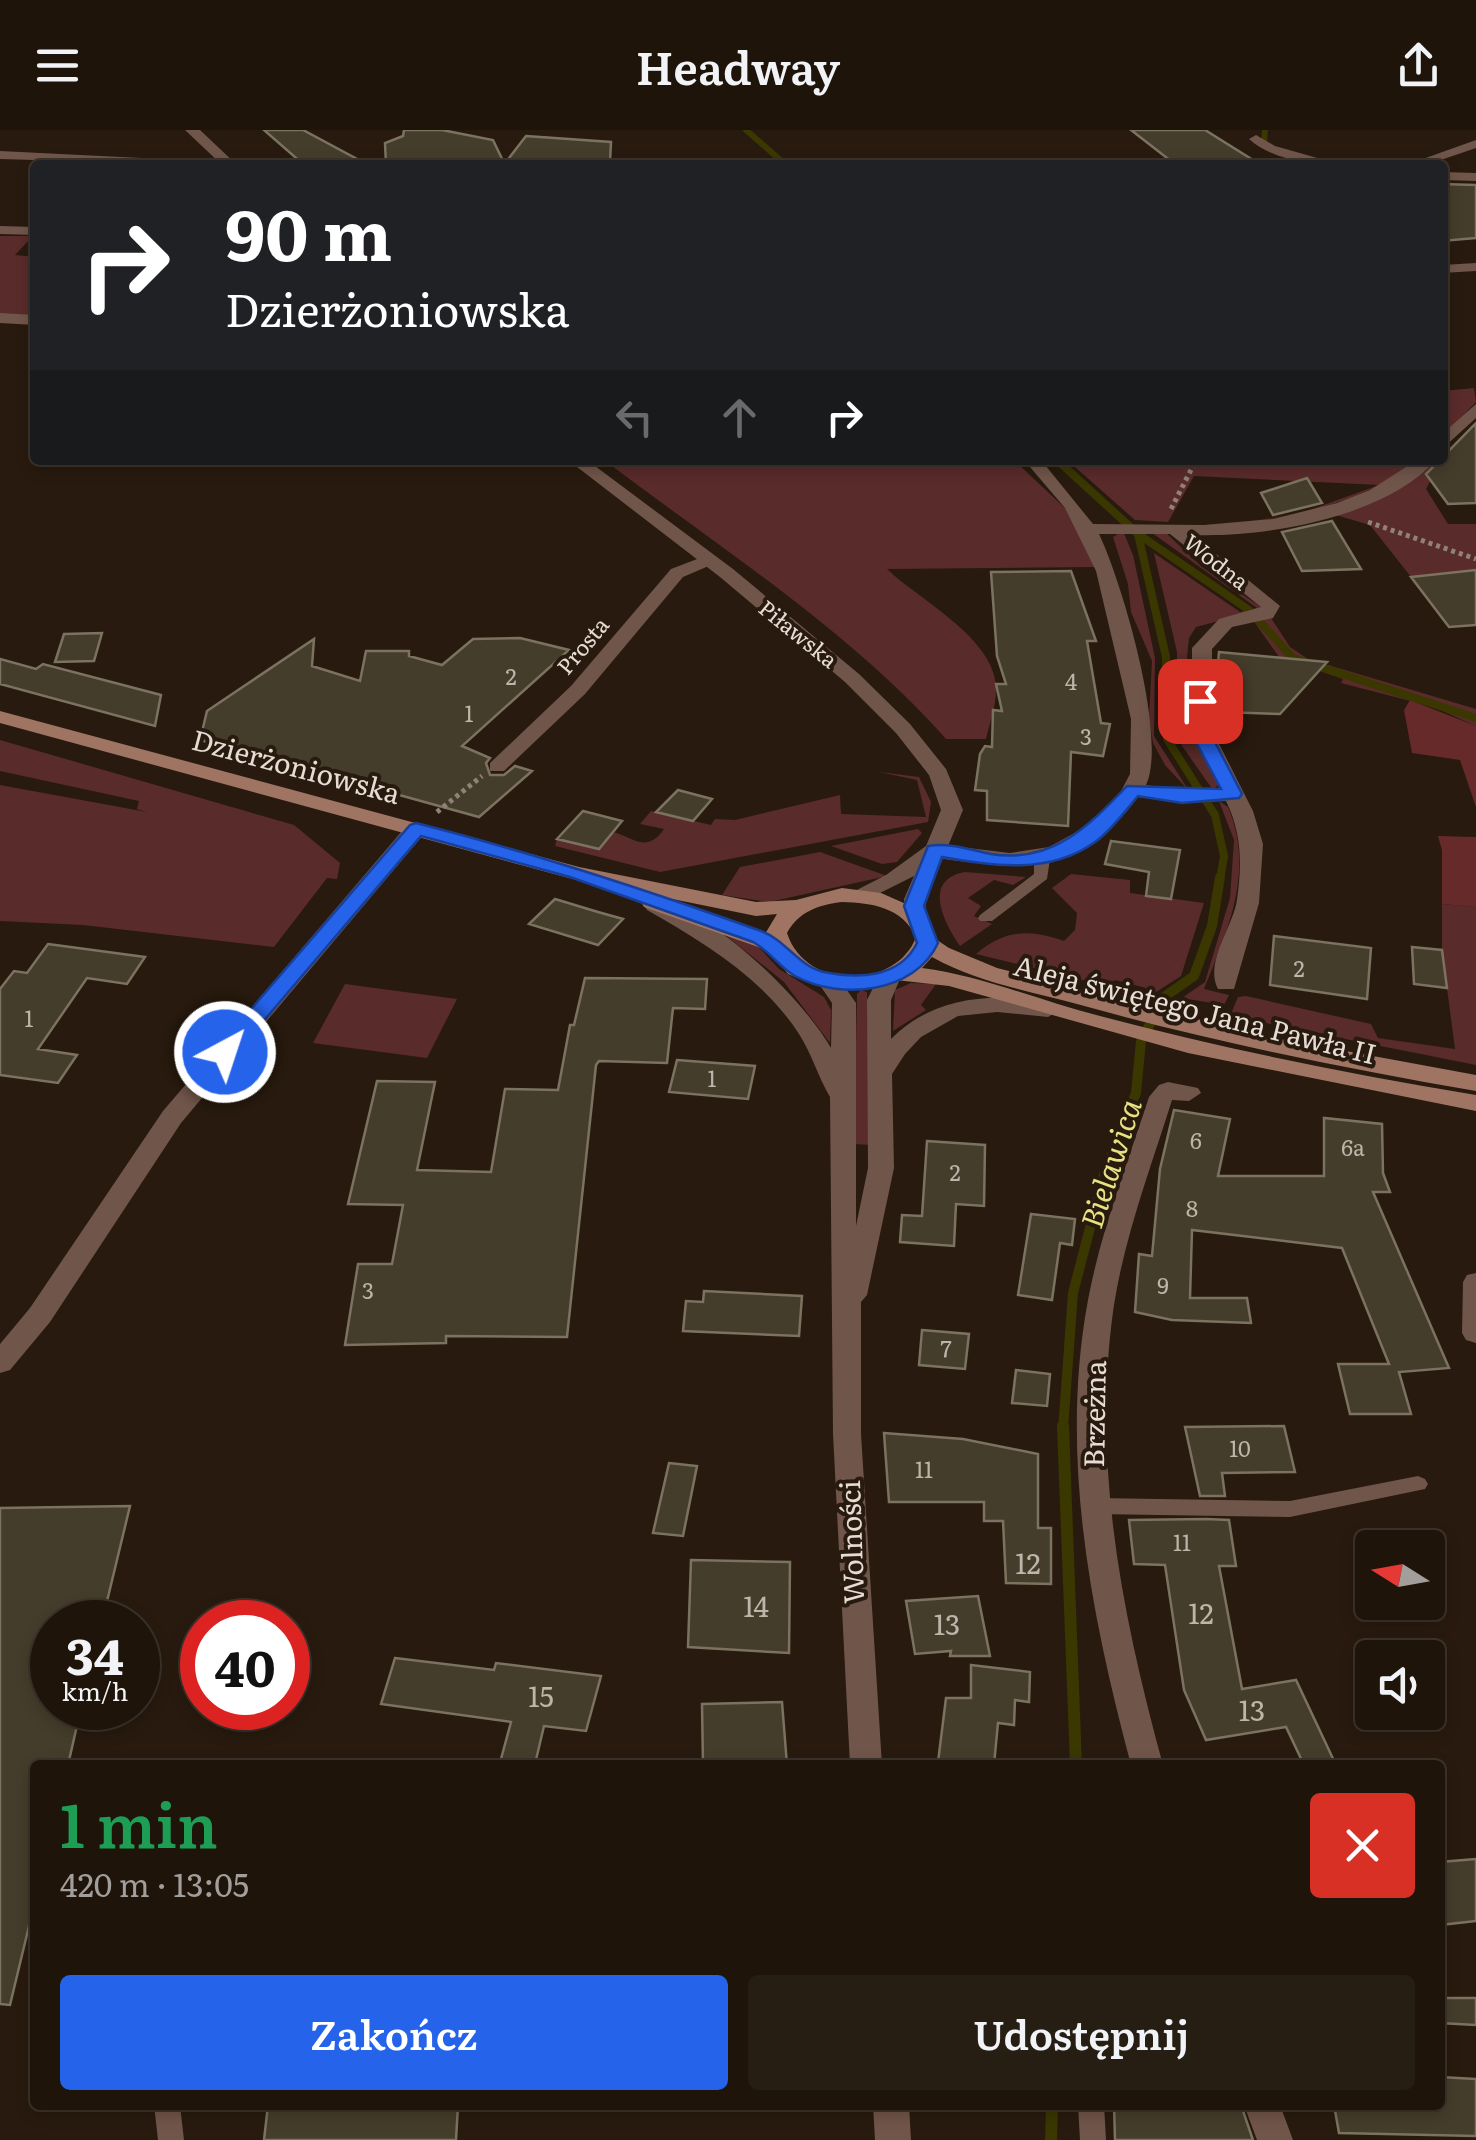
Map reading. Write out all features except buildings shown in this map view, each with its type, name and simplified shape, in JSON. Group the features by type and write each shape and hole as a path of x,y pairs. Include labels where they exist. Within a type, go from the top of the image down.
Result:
{"main road":[{"name":"Dzierżoniowska","path":"0,717 424,822 777,946"},
{"name":"Dzierżoniowska","path":"577,873 756,909 800,906"},
{"path":"858,895 899,906 916,918 928,943 919,960 894,976 859,983 829,981 798,969 777,946 778,927 800,906 827,897 858,895"},
{"name":"Aleja świętego Jana Pawła II","path":"928,943 954,960 1124,1019 1476,1104"},
{"name":"Aleja świętego Jana Pawła II","path":"894,976 949,980 1048,1010 1124,1019"},
{"name":"Aleja świętego Jana Pawła II","path":"1178,1033 1476,1083"}],"street":[{"path":"192,130 224,160"},
{"path":"1256,139 1270,149 1314,160"},
{"path":"1429,160 1476,144"},
{"path":"0,155 102,160"},
{"path":"1448,176 1476,177"},
{"path":"0,230 30,231"},
{"path":"1449,268 1476,266"},
{"path":"1449,268 1469,283"},
{"path":"0,318 30,320"},
{"path":"1448,438 1476,410"},
{"name":"Piławska","path":"582,465 860,684 932,761 952,802 949,825 915,899 916,918"},
{"path":"858,895 894,880 935,850 1000,861 1042,859 1088,838 1134,790 1144,758 1137,706 1106,564 1090,529 1036,465"},
{"name":"Wodna","path":"1090,529 1234,530 1328,510 1400,481 1421,465"},
{"name":"Wodna","path":"1160,528 1270,604 1271,610 1222,625 1202,650 1201,725 1214,795"},
{"name":"Prosta","path":"498,766 578,690 678,572 705,561"},
{"path":"1134,790 1214,795 1249,829 1252,850 1246,911 1225,971 1226,984"},
{"path":"0,1363 40,1315 172,1117 424,822"},
{"path":"646,900 717,941 770,982 808,1030 842,1102"},
{"name":"Wolności","path":"848,1319 882,1168 880,1000 894,976"},
{"name":"Wolności","path":"829,981 844,1004 841,1212 848,1319 847,1434 866,1760"},
{"path":"881,1072 908,1031 941,1014 987,1005 1048,1010"},
{"name":"Brzeżna","path":"1145,1760 1114,1636 1095,1506 1093,1389 1099,1320 1111,1258 1161,1097 1168,1090 1189,1094"},
{"path":"1476,1282 1476,1333"},
{"path":"891,2110 892,2140"},
{"path":"1264,2110 1275,2140"}],"lane":[{"path":"986,918 1042,876 1042,859"},
{"path":"1095,1506 1290,1509 1418,1484"},
{"path":"168,2110 172,2140"},
{"path":"1091,2110 1093,2140"}],"path":[{"path":"1160,528 1193,465"},
{"path":"1328,510 1476,560"},
{"path":"424,822 498,766"}],"shaded area":[{"path":"0,236 30,236 15,255 30,256 30,317 0,315"},
{"path":"1474,388 1476,402 1448,431 1448,391"},
{"path":"611,465 1019,465 1068,511 1095,567 887,569 968,635 992,668 996,692 986,739 946,739 868,662 738,558"},
{"path":"1073,465 1414,465 1380,485 1358,495 1307,511 1379,485 1194,476 1168,522 1135,520"},
{"path":"1424,465 1438,465 1426,489 1448,524 1476,524 1476,570 1411,577 1370,525 1329,513"},
{"path":"1148,530 1165,532 1202,567 1261,607 1196,627 1189,638 1190,714 1201,749 1219,784 1213,790 1182,746 1177,730 1177,652 1154,553 1240,612 1257,608"},
{"path":"1123,531 1133,555 1155,658 1154,736 1189,791 1165,765 1153,743 1149,718 1152,661 1131,612 1128,584 1113,537"},
{"path":"1271,618 1290,647 1308,659 1476,709 1476,726 1434,707 1341,683 1343,679 1279,657 1253,620"},
{"path":"1410,700 1476,726 1476,807 1460,760 1412,753 1404,710"},
{"path":"0,740 294,825 340,863 337,879 327,878 274,947 83,925 0,921 0,785 147,812 137,809 139,801 0,771"},
{"path":"879,772 919,777 931,802 928,822 660,872 555,846 557,839 599,849 613,832 639,842 651,841 664,829 640,824 651,811 711,825 715,819 735,820 840,795 841,814 926,817 917,780"},
{"path":"1219,801 1228,807 1236,830 1239,877 1222,945 1204,989 1229,995 1224,1005 1182,998 1205,982 1230,898 1234,840"},
{"path":"918,829 922,833 897,862 882,864 831,846"},
{"path":"1438,836 1476,837 1476,907 1442,904 1442,850"},
{"path":"820,852 887,876 769,902 722,895 740,867"},
{"path":"965,872 1026,877 1013,885 994,880 968,898 981,906 974,916 992,924 960,946 943,915 940,893 952,877"},
{"path":"1071,874 1130,880 1130,893 1204,903 1181,976 1150,996 1146,988 1115,980 1110,987 976,954 997,940 1018,934 1040,934 1064,941 1075,930 1077,913 1052,888"},
{"path":"1442,904 1476,907 1476,1065 1230,1016 1238,997 1246,996 1371,1024 1378,1038 1455,1049 1442,950"},
{"path":"723,933 755,943 779,969 824,997 831,1010 830,1043 784,982"},
{"path":"911,983 936,984 921,1005 926,1010 893,1031 895,990"},
{"path":"345,984 457,999 427,1058 313,1043"},
{"path":"861,990 867,992 870,1145 854,1144 857,994"}],"waterway":[{"name":"Bielawica","path":"746,130 780,160"},
{"path":"1264,142 1265,130"},
{"name":"Bielawica","path":"1062,465 1138,534"},
{"path":"1138,534 1249,610 1293,658 1476,718"},
{"name":"Bielawica","path":"1138,534 1166,657 1167,739 1215,815 1224,856 1220,880"},
{"name":"Bielawica","path":"1063,1428 1073,1293 1104,1174 1136,1093 1141,1041 1164,997 1194,976 1212,926 1220,877"},
{"name":"Bielawica","path":"1063,1428 1076,1760"},
{"name":"Bielawica","path":"1051,2140 1052,2110"}],"route":[{"path":"225,1052 416,829 577,873 760,937 777,946 798,969 815,977 859,983 906,972 919,960 928,943 914,906 935,850 1000,861 1042,859 1077,846 1099,830 1134,790 1182,797 1233,794 1206,742 1200,701"}]}
